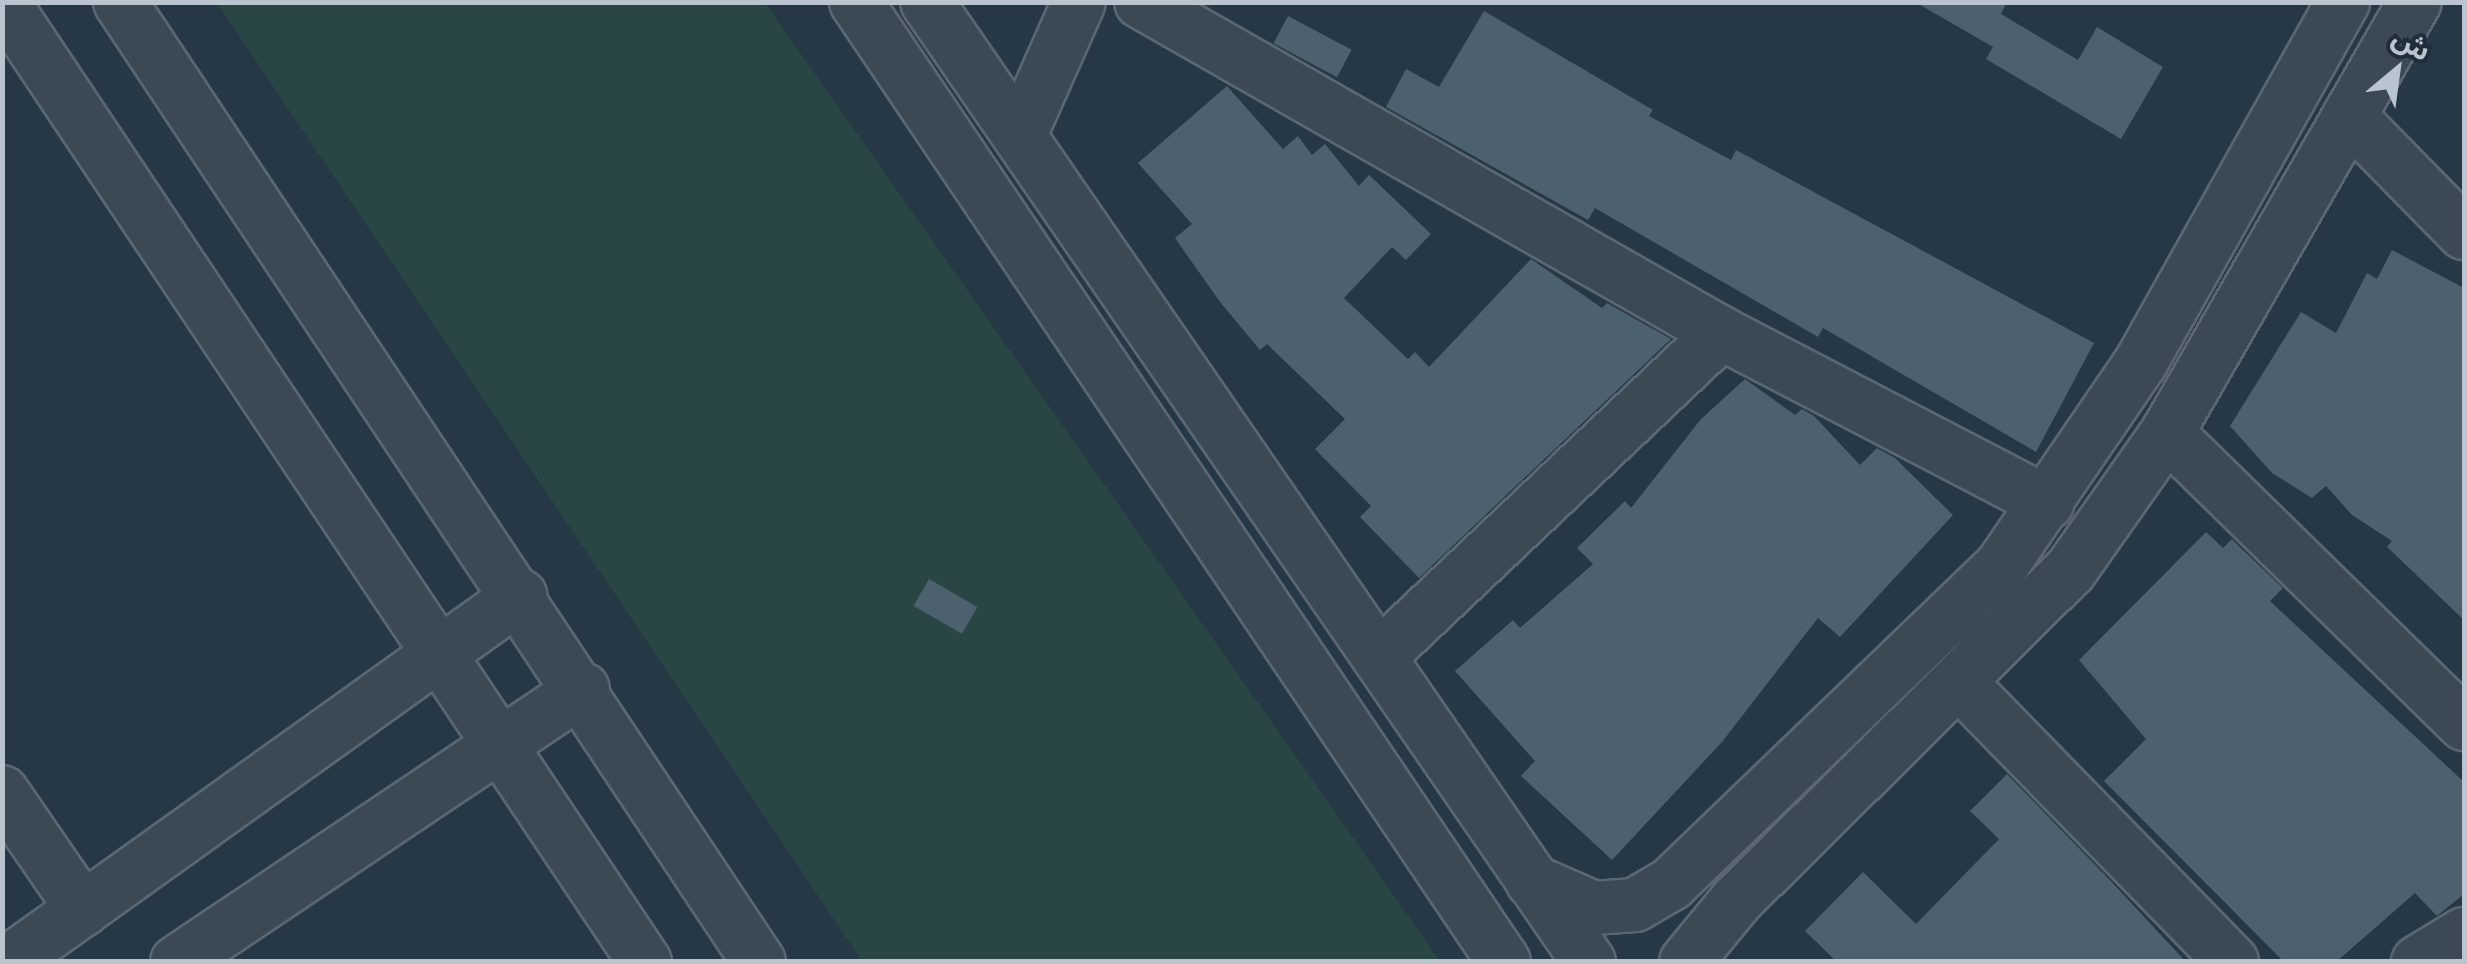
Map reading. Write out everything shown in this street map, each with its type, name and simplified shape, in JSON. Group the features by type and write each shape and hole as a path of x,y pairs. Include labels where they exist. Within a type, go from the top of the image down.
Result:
{"street":[{"path":"4,2 645,962"},
{"path":"120,2 583,689 758,962"},
{"path":"856,2 1504,962"},
{"path":"928,2 1382,654 1589,962"},
{"path":"1020,134 1079,2"},
{"path":"1141,2 1722,333 2047,503"},
{"path":"1532,882 1594,908 1634,905 1670,884 1892,677 2002,565 2141,362 2343,2"},
{"path":"1686,962 1738,900 1961,684 2070,571 2167,433 2415,2"},
{"path":"2349,116 2464,233"},
{"path":"1382,654 1722,333"},
{"path":"2167,433 2464,724"},
{"path":"9,962 442,658 520,596"},
{"path":"1961,684 2232,962"},
{"path":"177,962 583,689"},
{"path":"2,792 83,910"},
{"path":"2418,962 2464,934"}],"green space":[{"path":"217,3 765,3 1440,961 862,961"}],"building":[{"path":"1915,2 2007,2 2001,14 2078,60 2097,27 2163,67 2121,139 1986,59 1993,47"},
{"path":"1484,11 1653,110 1649,116 1731,160 1736,150 2094,343 2036,452 1823,328 1818,337 1595,208 1588,220 1386,107 1406,69 1439,87"},
{"path":"1288,16 1352,50 1337,77 1273,43"},
{"path":"1227,86 1283,149 1298,136 1312,155 1325,144 1359,186 1369,175 1431,234 1406,260 1392,247 1344,298 1408,359 1415,352 1429,367 1531,259 1602,308 1607,303 1671,339 1419,578 1360,517 1371,506 1315,449 1345,419 1267,344 1260,350 1220,302 1175,238 1192,224 1138,163"},
{"path":"2392,250 2464,288 2464,620 2387,547 2392,541 2352,515 2326,486 2312,498 2272,473 2230,426 2301,312 2336,333 2367,273 2377,279"},
{"path":"1745,379 1795,415 1802,409 1814,416 1860,465 1877,448 1895,458 1953,515 1840,637 1818,618 1722,742 1612,860 1521,776 1535,761 1455,671 1513,620 1520,628 1593,564 1577,548 1625,501 1631,508 1701,419"},
{"path":"2206,532 2223,548 2232,539 2283,588 2270,601 2464,782 2464,894 2437,916 2415,893 2336,962 2284,962 2104,781 2146,739 2079,660"},
{"path":"929,579 977,607 962,634 914,606"},
{"path":"2007,774 2186,962 1837,962 1805,931 1863,872 1916,924 1999,839 1970,811"}]}
